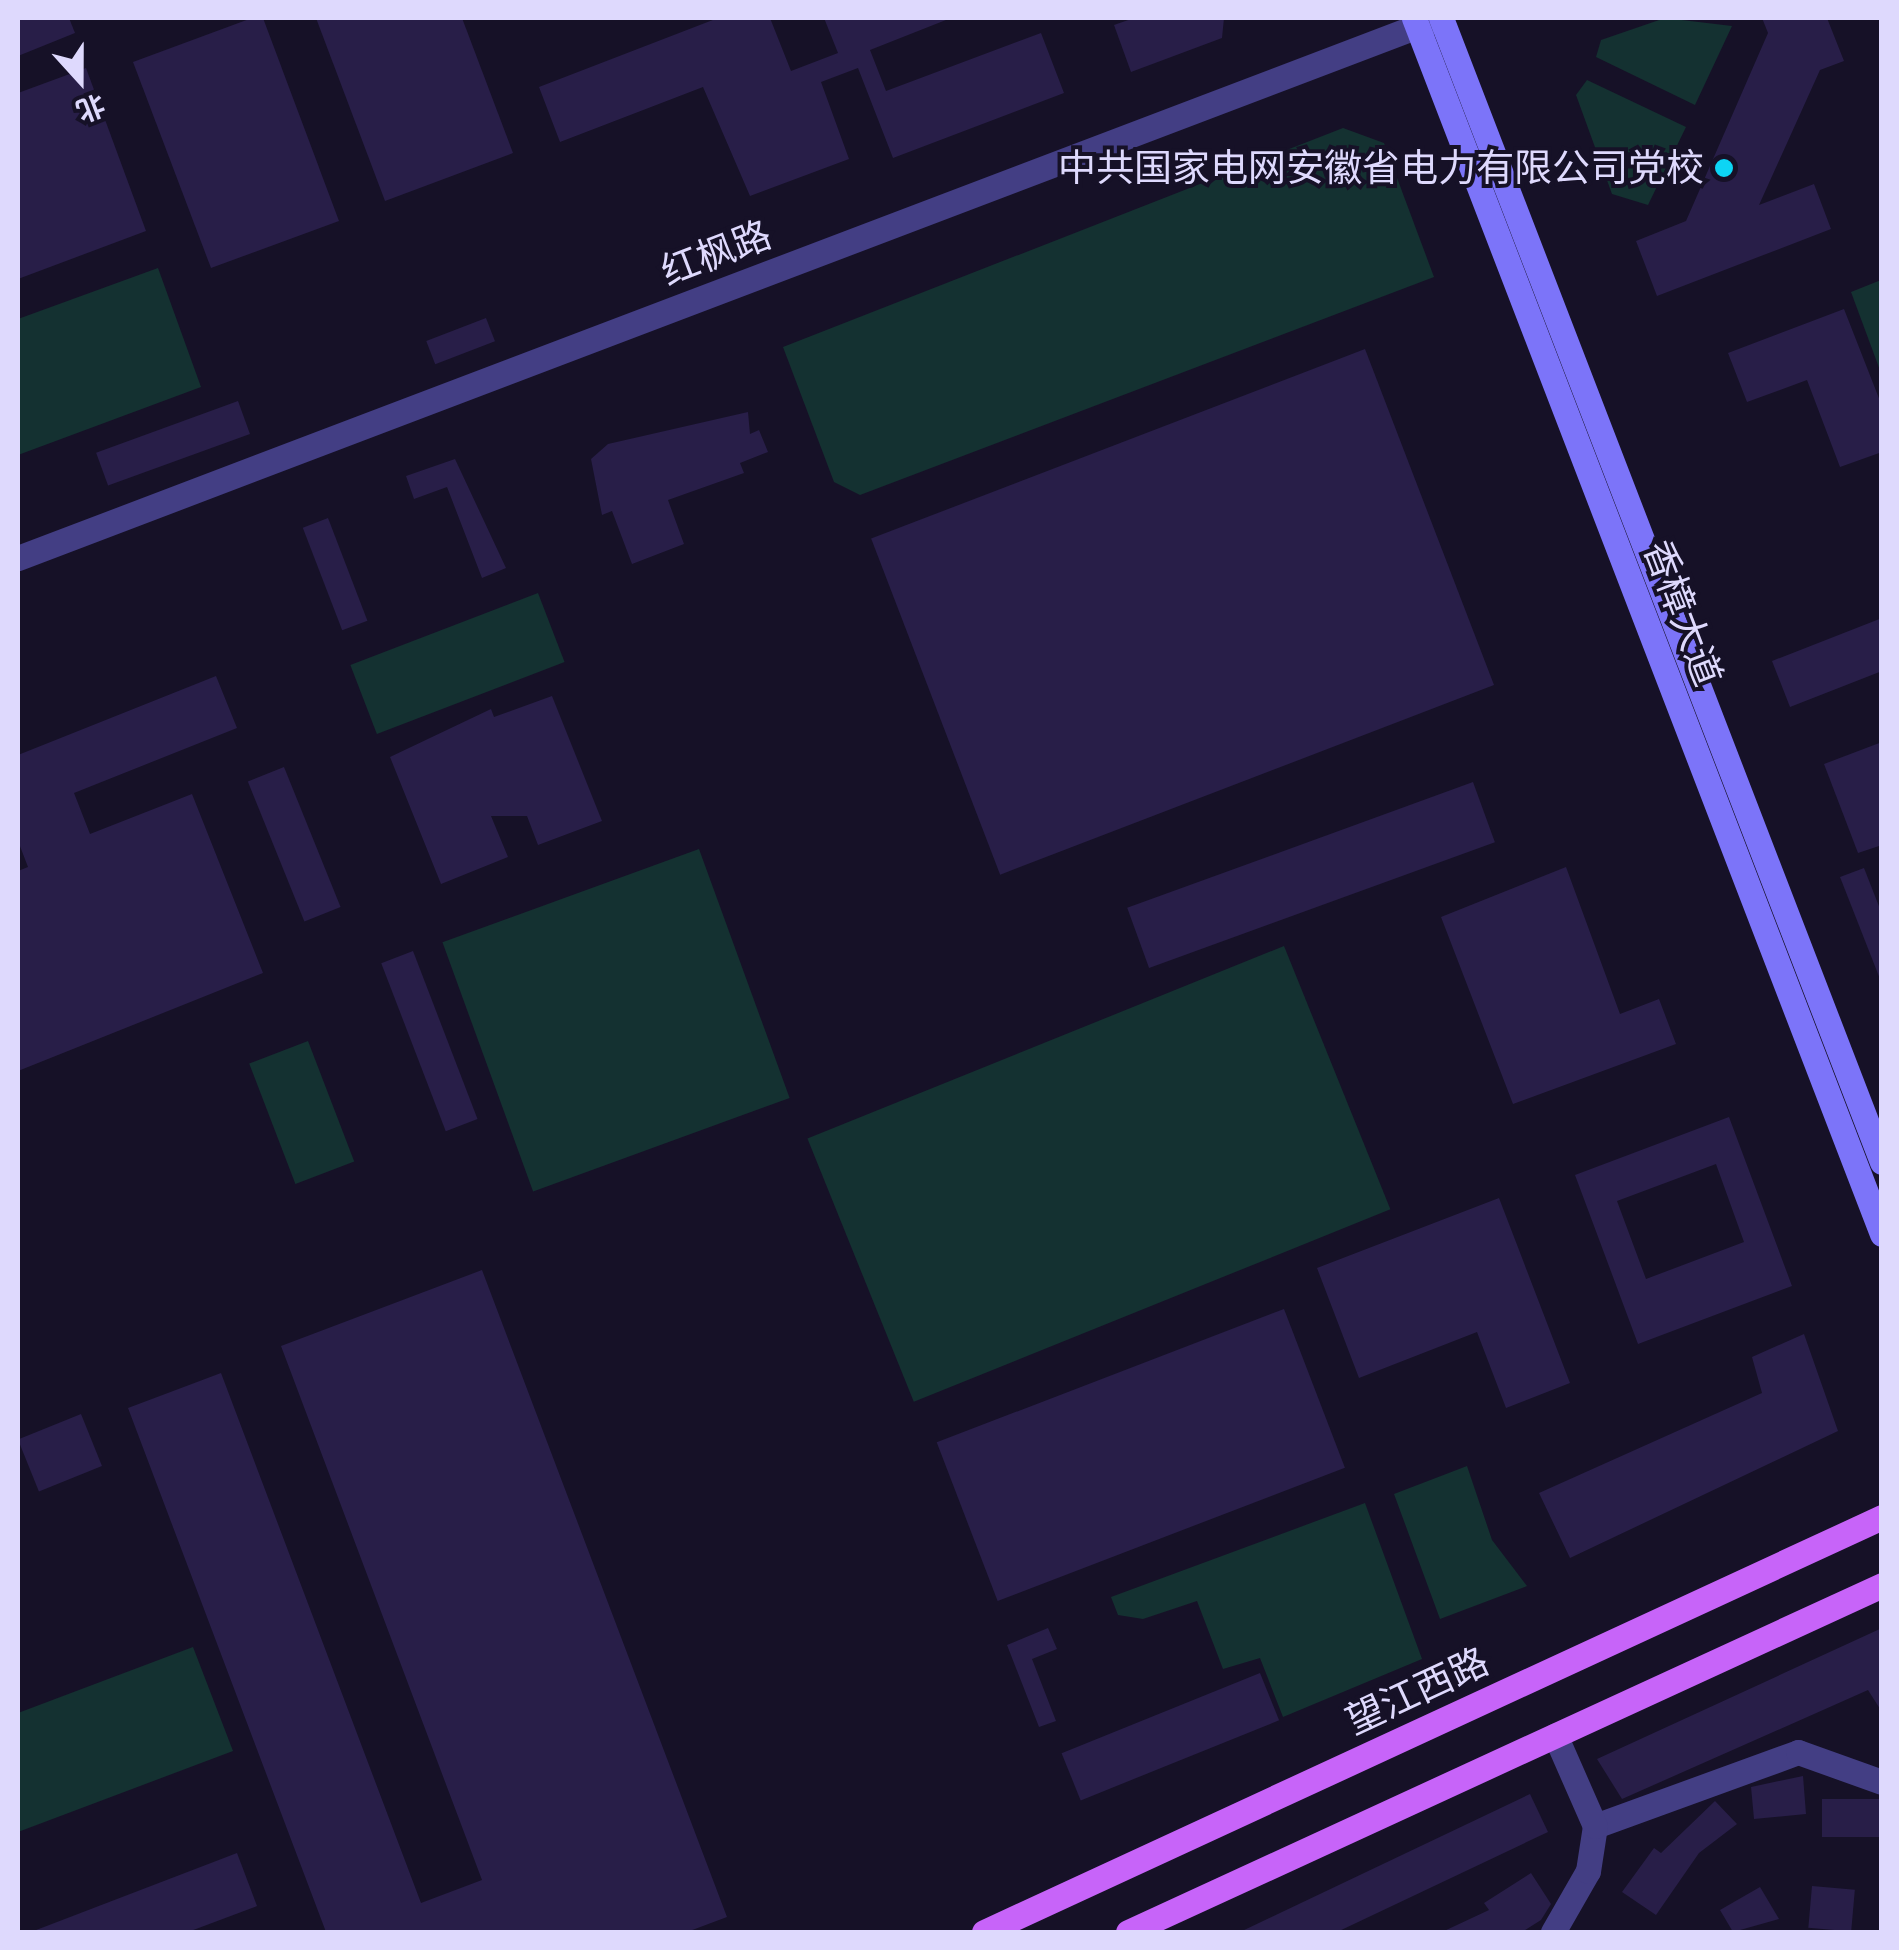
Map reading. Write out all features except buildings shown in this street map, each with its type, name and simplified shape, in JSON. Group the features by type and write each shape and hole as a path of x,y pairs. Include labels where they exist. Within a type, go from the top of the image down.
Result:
{"main road":[{"name":"香樟大道","path":"1428,20 1882,1162"},
{"name":"香樟大道","path":"1428,20 1882,1234"},
{"name":"望江西路","path":"984,1932 1882,1517"},
{"path":"1128,1932 1882,1585"}],"street":[{"name":"红枫路","path":"18,558 1428,20"},
{"path":"1553,1932 1588,1871 1596,1826 1555,1736"},
{"path":"1596,1826 1798,1752 1882,1782"}],"green space":[{"path":"1665,18 1732,26 1695,105 1596,57 1601,40"},
{"path":"1587,80 1686,127 1648,205 1612,194 1576,95"},
{"path":"1343,128 1384,143 1434,277 860,495 834,482 783,347"},
{"path":"158,268 201,387 18,455 18,319"},
{"path":"1881,280 1881,373 1851,292"},
{"path":"538,593 565,662 377,734 350,665"},
{"path":"699,849 790,1098 533,1191 442,942"},
{"path":"1284,946 1390,1209 914,1402 807,1139"},
{"path":"308,1041 354,1161 295,1184 249,1064"},
{"path":"1467,1466 1492,1540 1527,1586 1440,1619 1394,1494"},
{"path":"1365,1503 1422,1659 1283,1717 1260,1658 1223,1669 1197,1601 1143,1619 1118,1615 1111,1597"},
{"path":"193,1647 233,1751 18,1832 18,1713"}],"place":[{"name":"中共国家电网安徽省电力有限公司党校","path":"1724,168"}]}
